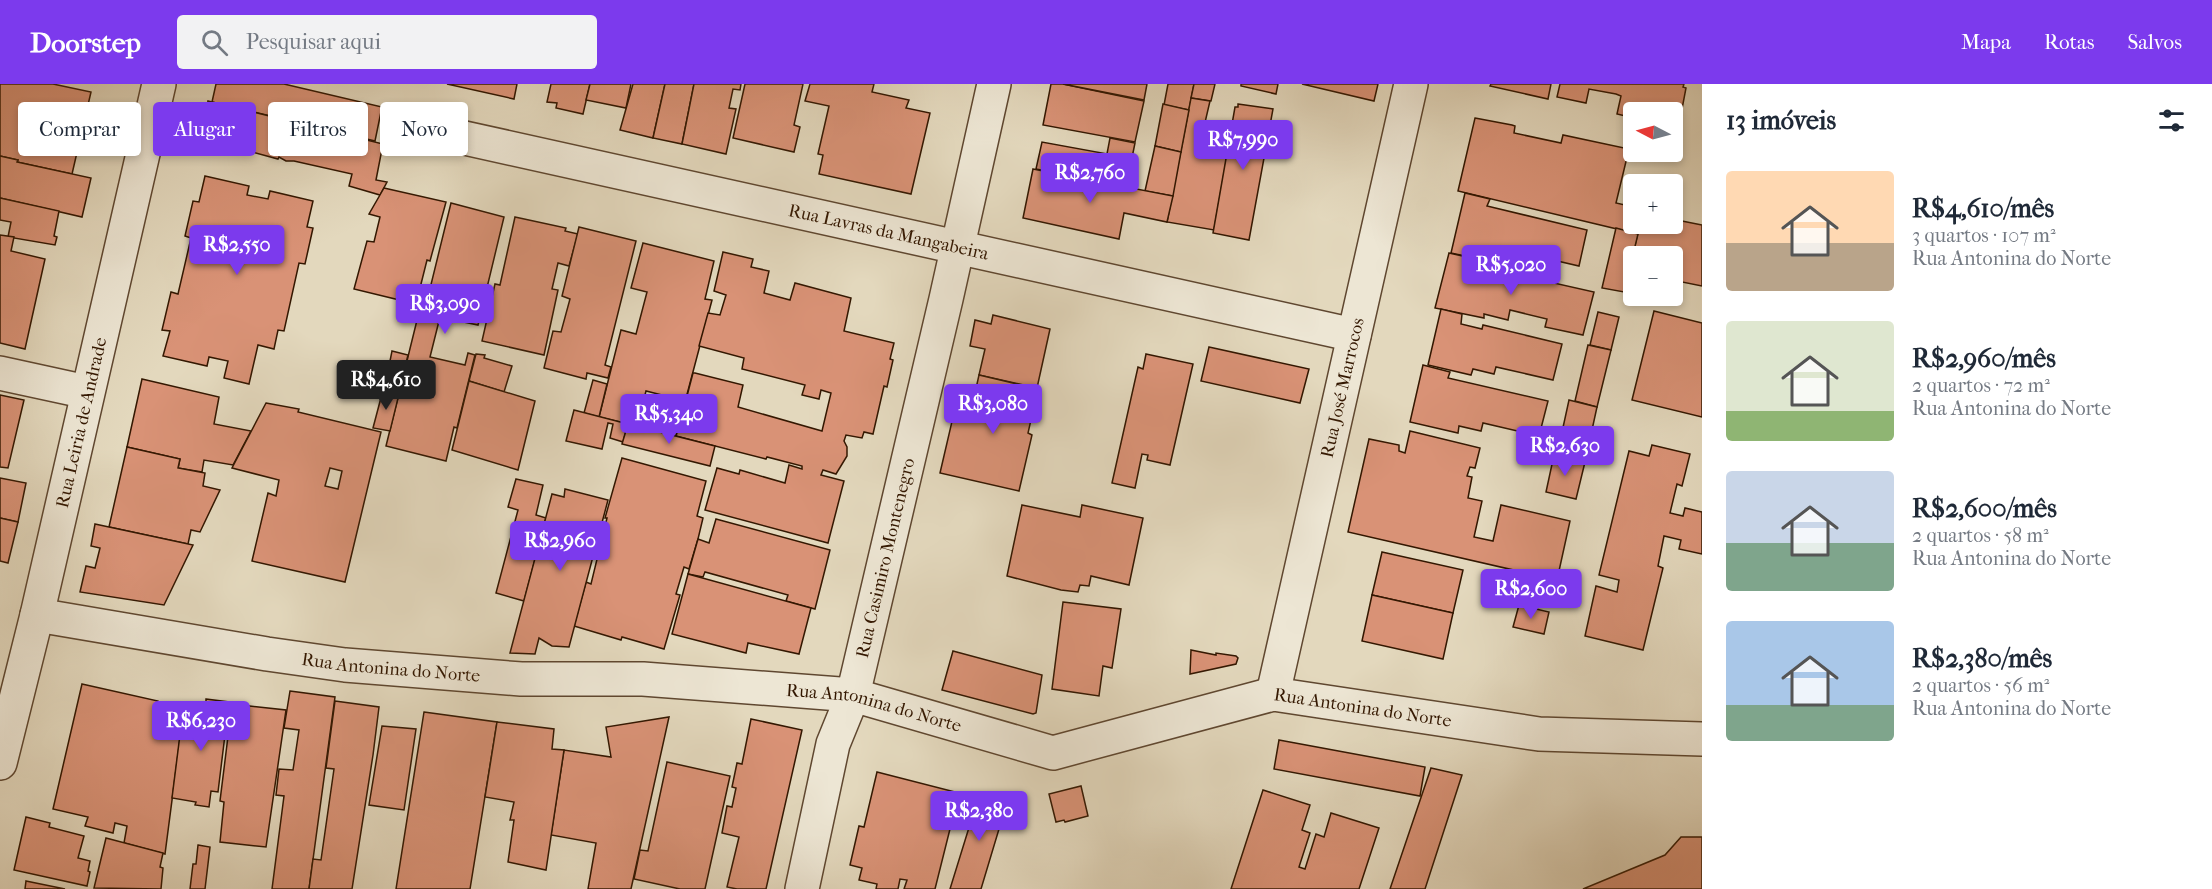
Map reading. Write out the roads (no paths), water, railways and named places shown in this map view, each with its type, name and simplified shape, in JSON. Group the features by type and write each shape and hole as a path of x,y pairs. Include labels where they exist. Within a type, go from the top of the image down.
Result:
{"street":[{"name":"Rua Leiria de Andrade","path":"0,763 14,652 37,615 159,84"},
{"name":"Rua Casimiro Montenegro","path":"802,889 833,744 853,695 994,84"},
{"name":"Rua José Marrocos","path":"1273,694 1411,84"},
{"name":"Rua Lavras da Mangabeira","path":"468,139 957,249 1354,335"},
{"path":"0,373 87,392"},
{"name":"Rua Antonina do Norte","path":"37,615 345,665 521,679 643,679 853,695 1053,753 1273,694 1539,734 1702,739"}]}
